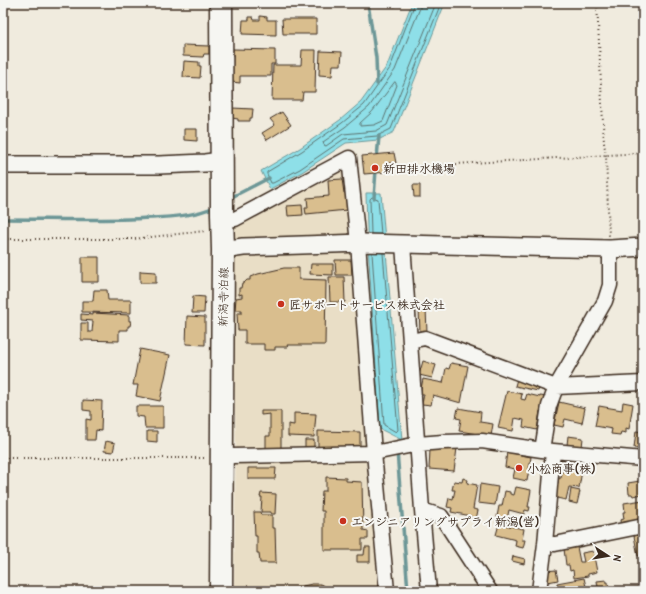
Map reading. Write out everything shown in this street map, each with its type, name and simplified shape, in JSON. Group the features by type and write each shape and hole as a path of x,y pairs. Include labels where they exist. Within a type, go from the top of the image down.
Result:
{"main road":[{"name":"新潟寺泊線","path":"220,591 222,228 221,3"}],"street":[{"path":"387,591 378,453 361,243 350,158 235,219 222,228 243,247 361,243 610,249 643,247"},
{"path":"3,165 159,165 205,163 221,169"},
{"path":"399,244 410,341 429,591"},
{"path":"540,591 545,544 549,406 556,387 605,301 610,284 610,249"},
{"path":"410,341 425,338 556,387 643,383"},
{"path":"221,458 232,456 378,453 418,444 482,441 548,450 643,459"},
{"path":"422,510 441,516 490,591"},
{"path":"545,544 555,544 643,526"}],"path":[{"path":"392,3 396,7 397,3"},
{"path":"597,3 610,249"},
{"path":"404,167 643,153"},
{"path":"3,239 133,239 222,228"},
{"path":"3,458 221,458"}],"shaded area":[{"path":"345,169 367,446 366,463 382,591 234,591 236,443 232,301 234,226"}],"water":[{"path":"412,3 445,3 394,132 378,140 346,143 302,172 270,189 261,171 300,148 340,120 361,102 387,66"},
{"path":"366,193 381,193 402,440 380,429"}],"building":[{"path":"260,16 267,17 267,20 276,20 276,35 242,34 243,20 249,20 249,17 253,17 254,20 260,20"},
{"path":"282,19 316,19 316,34 283,34"},
{"path":"183,45 209,46 209,54 204,54 203,57 183,56"},
{"path":"233,49 275,50 275,64 271,64 271,76 240,76 240,83 232,82"},
{"path":"302,50 316,50 315,92 303,92 302,100 272,100 273,65 301,65"},
{"path":"320,51 342,52 341,65 333,65 332,76 319,75"},
{"path":"184,61 199,62 199,66 201,66 200,78 183,77"},
{"path":"232,108 253,109 252,118 250,118 250,121 238,121 238,119 232,118"},
{"path":"282,112 291,125 267,140 262,133 275,125 270,119"},
{"path":"184,129 197,129 197,141 184,140"},
{"name":"新田排水機場","path":"394,153 396,163 387,163 388,172 364,174 362,156"},
{"path":"342,179 344,193 346,193 347,210 306,214 305,208 308,208 307,198 329,196 328,180"},
{"path":"413,185 420,185 420,197 414,197"},
{"path":"302,205 303,215 288,216 287,206"},
{"path":"82,257 99,257 99,282 82,282"},
{"path":"335,260 351,260 352,275 336,275"},
{"path":"311,264 333,264 333,275 310,274"},
{"name":"匠サポートサービス株式会社","path":"284,268 299,268 299,279 326,280 325,345 287,345 288,347 275,347 275,350 264,350 264,344 245,344 245,330 238,330 237,313 242,313 242,310 235,310 236,298 242,297 242,294 239,295 239,288 241,288 242,283 250,280 250,277"},
{"path":"140,271 156,272 156,283 140,283"},
{"path":"329,277 344,277 345,302 330,302"},
{"path":"94,290 107,290 108,300 131,300 131,313 82,312 82,301 93,301"},
{"path":"193,296 205,297 204,313 192,313"},
{"path":"426,309 427,332 420,332 419,310"},
{"path":"93,313 129,315 129,321 131,321 130,326 128,326 128,330 119,330 119,341 81,340 81,323 88,323 88,332 92,332 93,321 81,320 81,314 93,315"},
{"path":"187,316 205,317 205,345 186,344"},
{"path":"140,349 170,355 160,401 136,396 138,385 133,385"},
{"path":"423,361 436,365 432,378 419,375"},
{"path":"451,363 468,366 461,403 433,395 431,405 422,404 424,394 420,394 423,379 443,383 446,368 449,369"},
{"path":"517,379 540,385 538,391 515,386"},
{"path":"507,391 522,394 521,399 525,400 527,394 547,397 544,412 540,411 537,430 523,427 524,420 515,418 513,431 498,428"},
{"path":"83,400 102,401 101,431 96,430 95,440 86,440 86,419 91,420 91,411 83,410"},
{"path":"559,402 585,408 582,423 565,419 563,427 554,425"},
{"path":"623,402 633,404 629,429 626,428 626,433 621,432 620,435 611,434 612,429 595,426 599,406 622,410"},
{"path":"136,406 163,406 163,428 145,428 144,417 136,416"},
{"path":"458,408 481,412 480,422 493,424 491,436 459,431 461,419 456,418"},
{"path":"261,411 281,411 281,450 266,450 266,436 270,436 270,414 261,415"},
{"path":"294,413 316,414 314,437 288,436 288,424 294,425"},
{"path":"147,431 157,431 157,442 147,441"},
{"path":"318,431 360,432 360,448 318,449"},
{"path":"636,431 643,432 643,449 634,448"},
{"path":"568,436 583,438 582,447 567,445"},
{"path":"305,440 314,440 314,449 305,449"},
{"path":"106,441 115,443 113,452 104,451"},
{"path":"457,448 454,471 429,469 430,450"},
{"name":"小松商事(株)","path":"507,452 531,457 527,481 513,478 515,469 505,467"},
{"path":"564,461 583,465 579,488 569,487 566,500 552,497 555,482 558,483 559,478 561,478"},
{"path":"248,468 276,468 275,479 248,479"},
{"name":"エンジニアリングサプライ新潟(営)","path":"326,477 346,478 346,481 362,482 363,530 368,531 368,539 362,539 362,550 324,550 324,511 321,511 322,491 326,491"},
{"path":"463,478 468,480 467,483 477,485 473,509 478,510 476,520 470,519 471,516 451,512 452,508 447,507 449,498 453,499 455,490 452,490 454,481 462,482"},
{"path":"640,481 642,494 633,496 632,494 629,494 628,483"},
{"path":"480,484 498,487 495,505 478,503"},
{"path":"516,487 531,490 528,507 530,507 529,511 525,510 524,514 509,510 506,524 496,522 499,506 502,506 505,491 514,495"},
{"path":"571,489 580,491 577,504 569,502"},
{"path":"261,493 276,494 275,514 271,514 271,512 261,512"},
{"path":"643,500 643,524 621,528 620,520 624,519 623,512 625,512 624,503"},
{"path":"254,512 260,512 261,515 272,515 272,528 275,528 276,563 260,563 259,553 257,553 257,536 255,536"},
{"path":"499,524 524,529 522,540 525,540 523,548 515,546 516,540 496,535"},
{"path":"643,534 643,555 638,556 634,536"},
{"path":"365,547 370,547 370,562 357,562 357,555 364,555"},
{"path":"577,547 580,562 584,562 582,553 593,551 597,572 588,574 588,576 574,578 573,570 570,571 569,565 566,565 564,549"},
{"path":"513,556 525,559 524,564 512,561"},
{"path":"556,570 558,580 548,582 546,571"},
{"path":"584,578 587,591 558,591 557,583"},
{"path":"606,580 606,582 608,582 609,591 594,591 598,587 597,581"},
{"path":"320,584 334,591 292,591 298,587"}],"waterway":[{"path":"368,3 376,58 377,84"},
{"path":"377,158 379,136"},
{"path":"374,198 376,170"},
{"path":"230,198 269,178"},
{"path":"3,219 96,220 159,218 191,214 214,207"},
{"path":"397,451 408,591"}],"place":[{"name":"新田排水機場","path":"375,168"},
{"name":"匠サポートサービス株式会社","path":"281,304"},
{"name":"小松商事(株)","path":"519,468"},
{"name":"エンジニアリングサプライ新潟(営)","path":"343,521"}]}
